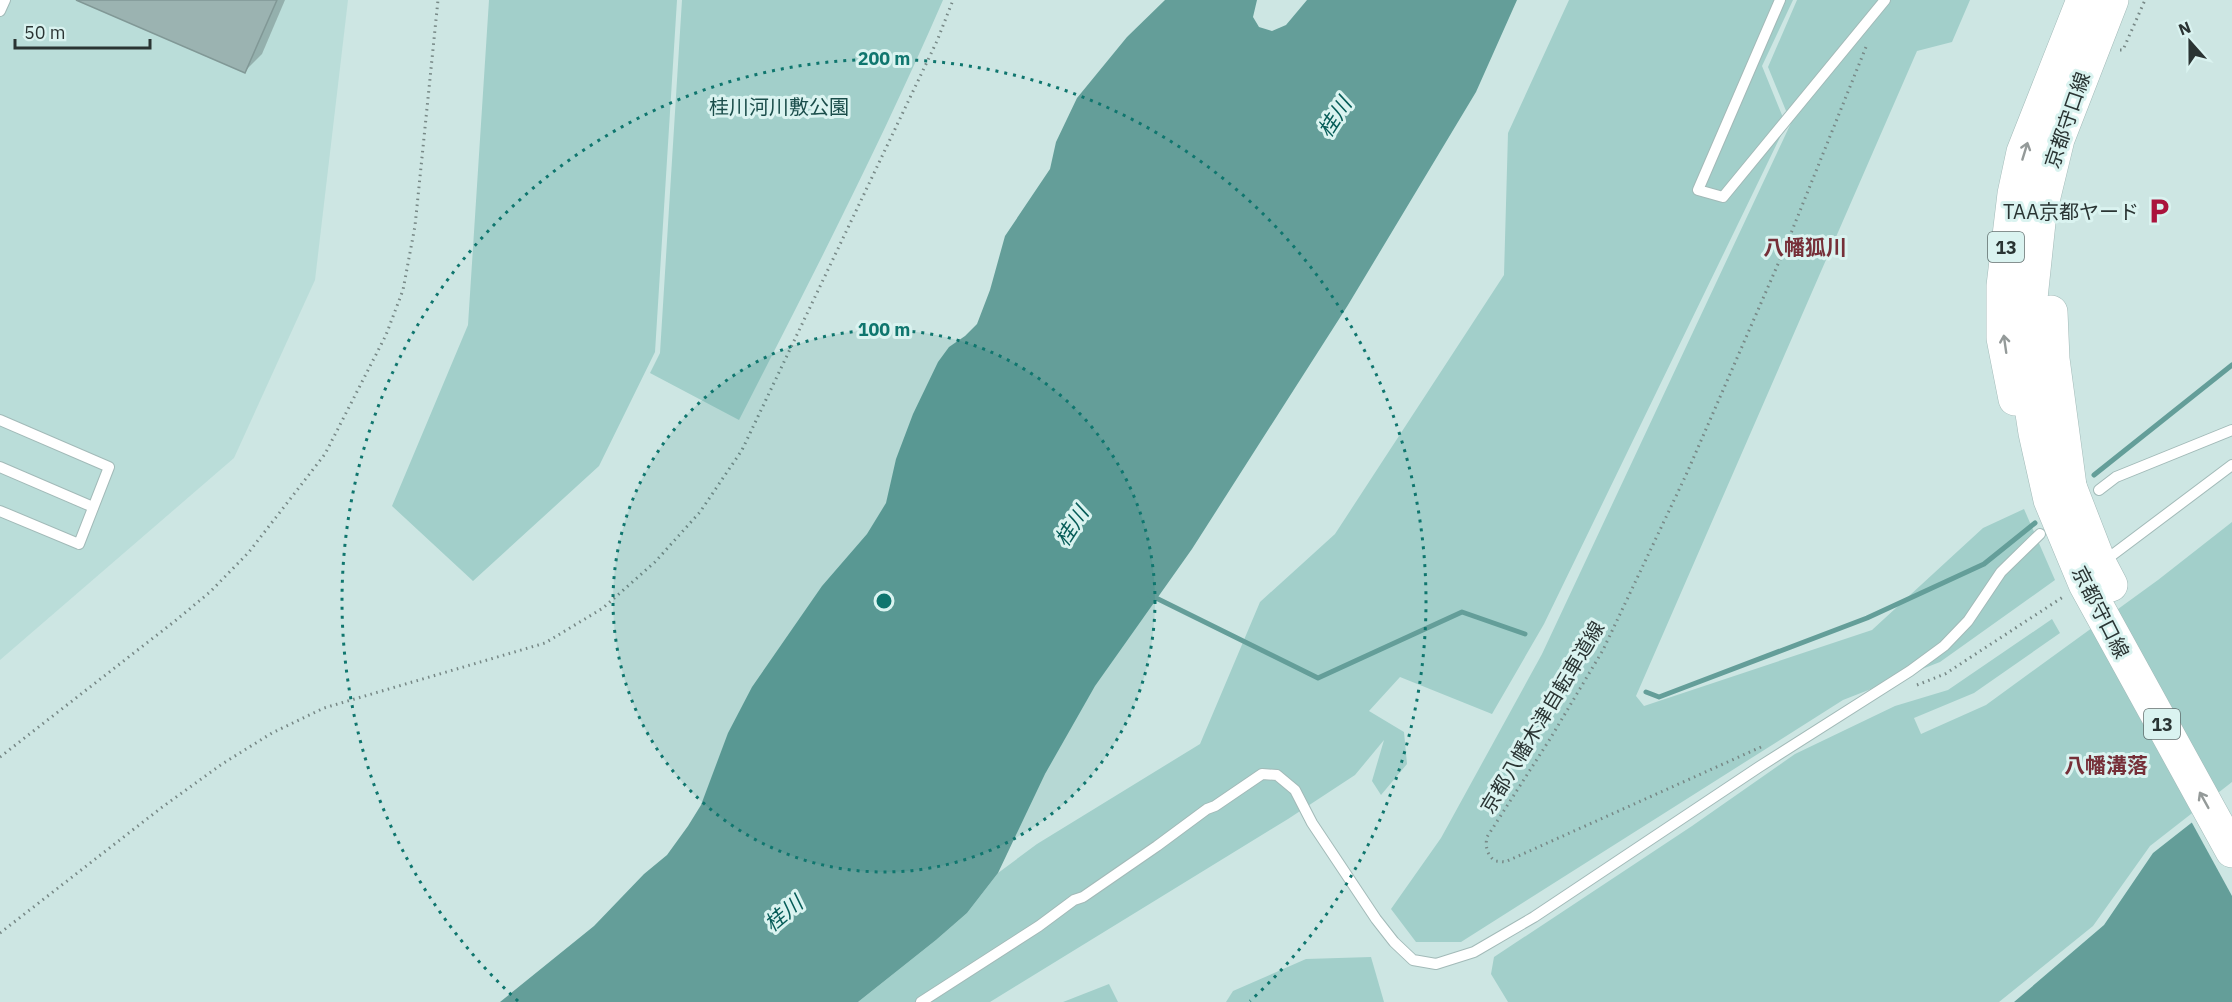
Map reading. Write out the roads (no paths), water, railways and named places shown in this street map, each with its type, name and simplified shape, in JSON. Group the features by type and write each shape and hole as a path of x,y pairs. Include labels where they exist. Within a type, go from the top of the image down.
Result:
{"main road":[{"name":"13","path":"2073,492 2027,442 2014,398 2003,338 2003,286 2009,224 2023,152 2083,0"},
{"name":"京都守口線","path":"2112,0 2072,100 2048,175 2036,246 2029,317 2030,353 2042,392 2052,441 2073,492 2092,584 2232,851"},
{"name":"13","path":"2073,492 2053,359 2050,309 2057,225 2069,170 2085,119 2135,0"},
{"name":"京都守口線","path":"2092,584 2232,805"}],"lane":[{"path":"0,11 5,0"},
{"path":"1780,0 1698,190 1724,197 1885,0"},
{"path":"0,511 79,544 109,467 1,425"},
{"path":"2073,492 2232,430"},
{"path":"2092,584 2232,465"},
{"path":"0,467 93,507"},
{"path":"921,1002 1039,926 1074,900 1083,897 1207,809 1262,774 1277,775 1295,790 1312,823 1376,919 1394,942 1413,960 1436,964 1474,952 1534,917 1759,767 1910,671 1944,646 1968,621 2001,572 2040,534"}],"water":[{"name":"桂川","path":"1165,0 1257,0 1253,17 1259,27 1272,31 1286,25 1307,0 1517,0 1476,92 1348,305 1192,549 1095,686 1045,774 998,873 967,913 858,1002 500,1002 594,926 644,874 667,855 688,826 701,805 728,733 752,687 822,586 867,534 886,503 896,459 913,414 938,362 949,347 977,324 990,290 1005,236 1050,169 1056,142 1077,98 1127,37"},
{"path":"2232,791 2232,1002 2014,1002 2104,925 2153,853"}],"waterway":[{"path":"2094,475 2232,365"},
{"path":"1646,692 1659,697 1867,618 1984,564 2035,523"},
{"path":"1150,595 1318,678 1462,612 1525,634"}],"place":[{"name":"TAA京都ヤード","path":"2159,211"}],"district":[{"name":"八幡狐川","path":"1805,247"},
{"name":"八幡溝落","path":"2106,765"}],"park label":[{"name":"桂川河川敷公園","path":"779,106"}]}
